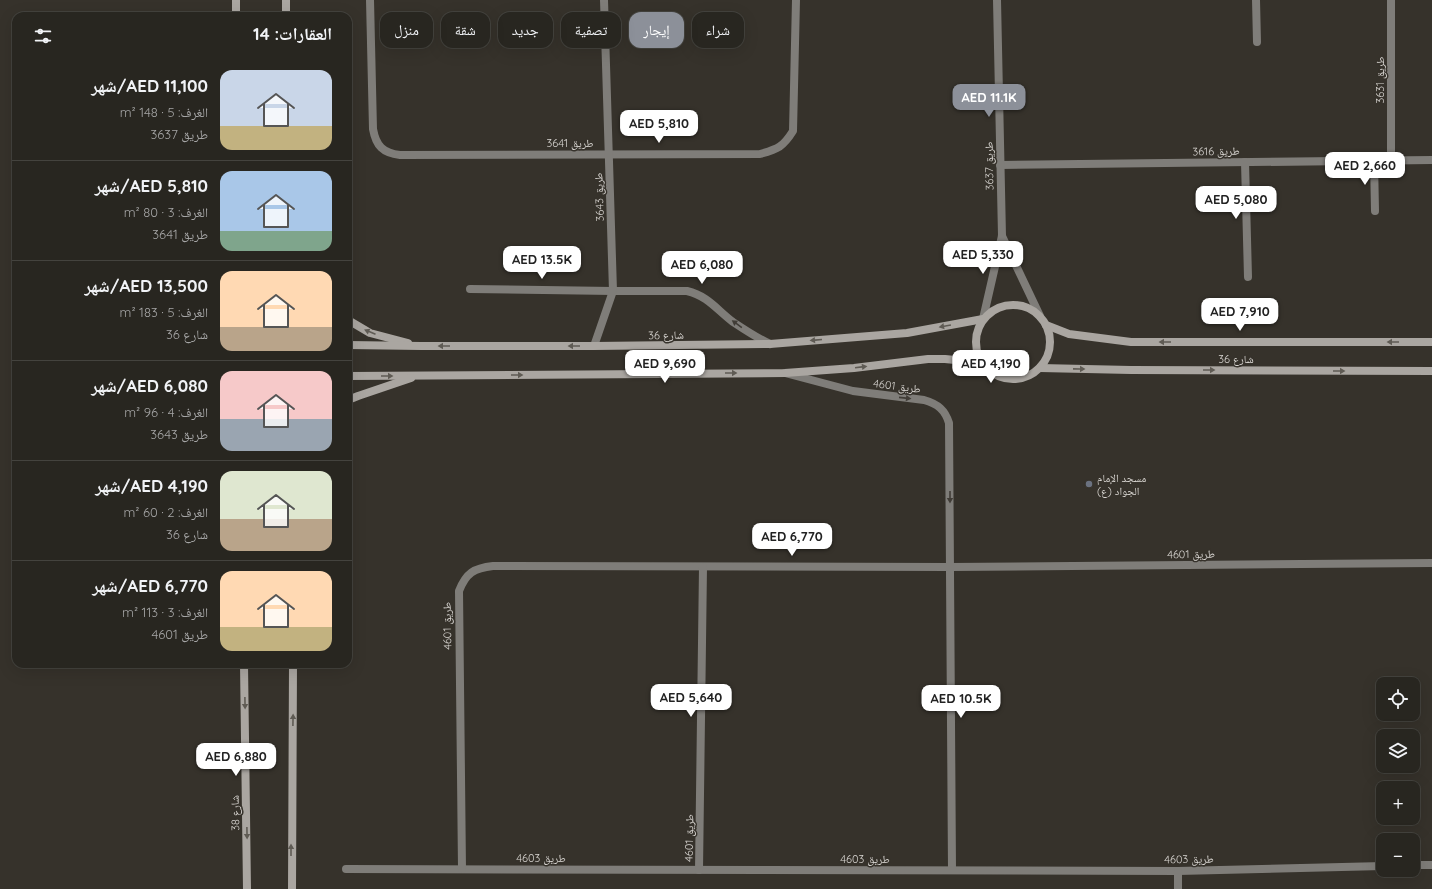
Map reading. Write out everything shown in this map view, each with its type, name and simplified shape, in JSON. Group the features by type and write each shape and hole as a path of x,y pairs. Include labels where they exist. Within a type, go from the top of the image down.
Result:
{"street":[{"path":"236,0 236,12"},
{"path":"286,0 286,12"},
{"name":"طريق 3641","path":"370,0 374,134 375,139 381,148 389,154 400,155 760,154 775,150 785,142 792,131 796,0"},
{"name":"طريق 3643","path":"604,0 613,292"},
{"name":"طريق 3637","path":"983,319 1002,236 997,0"},
{"path":"1256,0 1256,42"},
{"name":"طريق 3631","path":"1391,0 1391,160"},
{"path":"1374,160 1375,211"},
{"name":"طريق 3616","path":"1000,165 1432,160"},
{"path":"1245,162 1248,277"},
{"name":"طريق 3637","path":"1002,236 1040,316"},
{"path":"470,289 613,292 678,291 697,293 706,298 732,321 770,344"},
{"path":"594,346 613,292"},
{"path":"1018,305 1030,309 1040,316 1046,325 1050,336 1050,348 1047,359 1040,368 1030,375 1018,379 1005,379 993,374 983,366 977,355 975,342 977,330 983,319 993,311 1005,306 1018,305"},
{"name":"شارع 36","path":"352,345 594,346 770,344 907,333 983,319"},
{"path":"352,322 370,333 421,346"},
{"name":"شارع 36","path":"1046,325 1069,334 1131,342 1432,342"},
{"path":"352,376 785,373 854,368 928,359 958,360 983,366"},
{"name":"شارع 36","path":"1040,368 1131,370 1432,371"},
{"name":"طريق 4601","path":"785,373 853,391 933,402 940,407 946,415 949,423 952,870"},
{"path":"352,398 419,376"},
{"name":"طريق 4601","path":"462,869 458,602 459,591 463,580 471,572 482,567 950,567 1432,563"},
{"name":"طريق 4601","path":"699,870 703,567"},
{"name":"شارع 38","path":"244,668 247,889"},
{"path":"292,889 293,668"},
{"path":"1420,865 1432,865"},
{"name":"طريق 4603","path":"346,869 1178,871 1376,866"},
{"path":"1178,871 1178,889"}],"place":[{"name":"مسجد الإمام الجواد (ع)","path":"1089,484"}]}
